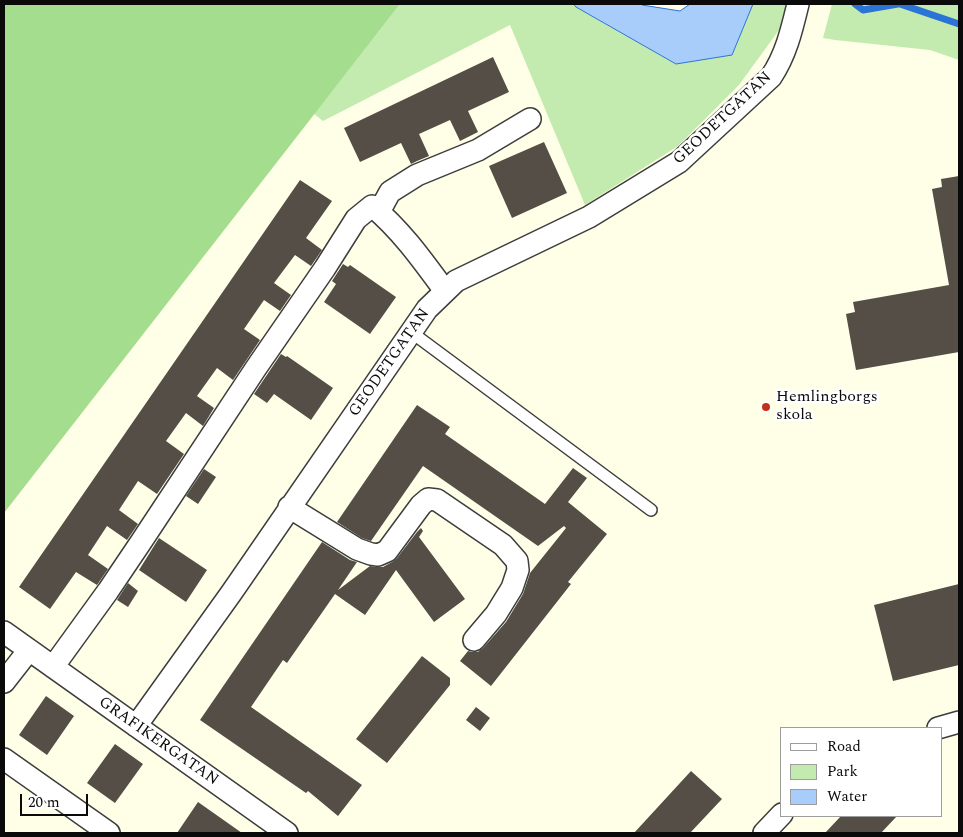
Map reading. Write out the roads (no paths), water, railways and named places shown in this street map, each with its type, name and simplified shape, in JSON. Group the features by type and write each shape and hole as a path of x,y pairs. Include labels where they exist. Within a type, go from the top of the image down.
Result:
{"street":[{"name":"GEODETGATAN","path":"136,726 232,592 427,309 456,281 589,217 679,162 771,77 779,65 792,29 798,4"},
{"path":"379,212 390,192 416,175 478,150 530,119"},
{"path":"53,667 108,591 356,219 372,206 386,218 423,260 445,291"},
{"path":"290,507 357,549 378,555 387,551 428,498 437,500 503,545 517,561 518,570 512,588 496,614 474,640"},
{"name":"GRAFIKERGATAN","path":"4,632 287,833"},
{"path":"4,682 29,650"},
{"path":"942,727 959,722"},
{"path":"4,759 109,833"},
{"path":"764,833 780,816"}],"lane":[{"path":"411,332 651,510"}],"water":[{"path":"574,4 641,4 680,11 690,4 753,4 732,55 676,64 576,7"}],"waterway":[{"path":"855,4 863,10 898,4"},
{"path":"900,4 959,24"}],"place":[{"name":"Hemlingborgs skola","path":"766,407"}]}
